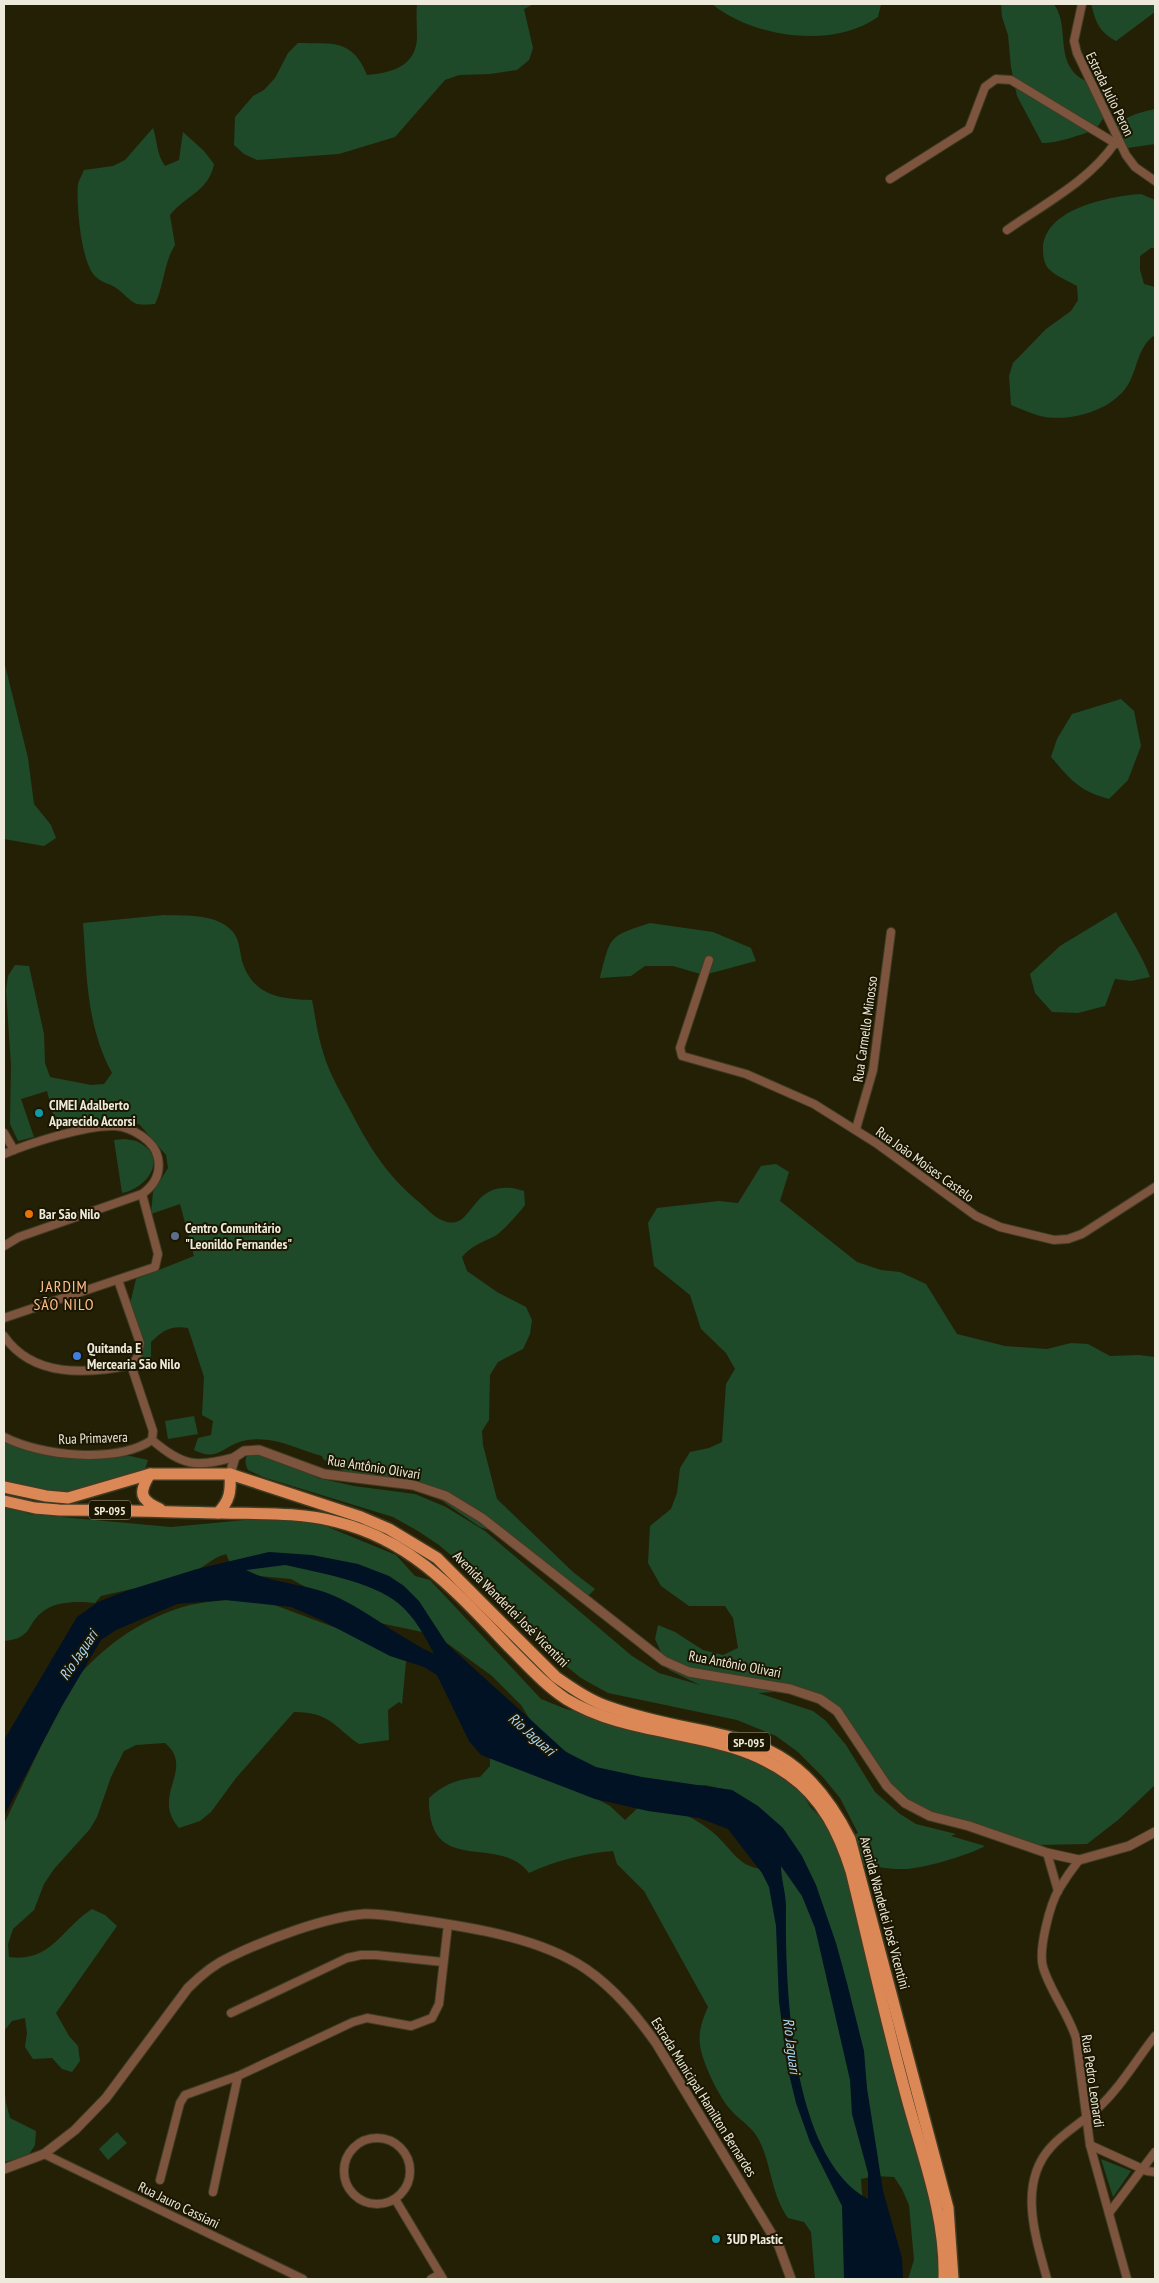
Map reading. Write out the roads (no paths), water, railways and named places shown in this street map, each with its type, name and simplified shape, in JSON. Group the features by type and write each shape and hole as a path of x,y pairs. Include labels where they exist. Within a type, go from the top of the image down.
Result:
{"main road":[{"name":"SP-095","path":"4,1487 46,1496 68,1498 150,1474 182,1472 230,1474"},
{"path":"150,1474 142,1490 144,1498 148,1503 162,1510"},
{"path":"218,1513 228,1502 232,1493 230,1474"},
{"name":"Avenida Wanderlei José Vicentini","path":"230,1474 361,1517 389,1528 415,1544 450,1570 556,1676 578,1691 618,1710 650,1719 734,1736 756,1744 784,1758 818,1788 836,1810 850,1839 859,1869 948,2208 953,2279"},
{"name":"SP-095","path":"4,1501 35,1508 59,1510 162,1510 218,1513"},
{"name":"Avenida Wanderlei José Vicentini","path":"218,1513 307,1516 338,1522 389,1542 405,1550 442,1577 544,1682 567,1699 620,1722 736,1747 753,1754 790,1775 814,1797 832,1822 843,1845 851,1870 904,2090 932,2186 940,2221 944,2279"}],"street":[{"name":"Estrada Julio Peron","path":"1082,4 1074,41 1077,53 1118,144 1135,168 1155,182"},
{"path":"890,179 969,129 985,87 996,79 1010,80 1118,144 1086,176 1007,230"},
{"name":"Rua Carmello Minosso","path":"856,1129 873,1070 891,932"},
{"name":"Rua João Moises Castelo","path":"709,960 680,1053 686,1059 734,1070 797,1096 856,1129 976,1216 1000,1227 1054,1240 1068,1239 1082,1234 1155,1187"},
{"path":"4,1154 47,1139 114,1126 142,1136 151,1144 158,1156 159,1170 156,1180 142,1194 20,1237 4,1246"},
{"path":"4,1133 14,1150"},
{"path":"4,1318 151,1270 155,1267 158,1254 142,1194"},
{"path":"4,1336 19,1352 61,1371 74,1372 131,1365 138,1358 140,1343 118,1280"},
{"path":"131,1365 153,1431 152,1440 181,1461 196,1464 214,1463 235,1457"},
{"name":"Rua Primavera","path":"4,1437 26,1447 74,1454 126,1452 140,1448 152,1440"},
{"name":"Rua Antônio Olivari","path":"235,1457 244,1451 259,1450 324,1474 412,1485 446,1496 482,1518 664,1661 689,1672 790,1689 820,1699 837,1710 887,1786 905,1803 930,1816 969,1826 1048,1853 1079,1860 1129,1846 1155,1832"},
{"path":"230,1474 235,1457"},
{"path":"1048,1853 1058,1890"},
{"name":"Rua Pedro Leonardi","path":"1079,1860 1058,1890 1043,1939 1041,1954 1044,1969 1071,2022 1076,2038 1090,2145 1127,2279"},
{"name":"Estrada Municipal Hamilton Bernardes","path":"4,2169 44,2154 75,2130 106,2098 188,1988 202,1974 229,1957 295,1932 345,1917 365,1914 384,1915 448,1924 505,1936 547,1950 585,1968 614,1991 636,2014 656,2043 779,2246 791,2279"},
{"path":"160,2180 180,2103 185,2095 238,2076 353,2022 366,2018 411,2026 432,2018 439,2004 448,1924"},
{"path":"231,2013 347,1958 361,1955 443,1962"},
{"path":"1047,2279 1032,2212 1032,2190 1038,2166 1050,2148 1107,2099 1155,2036"},
{"path":"213,2192 238,2076"},
{"path":"374,2138 384,2138 401,2148 407,2156 411,2175 408,2184 396,2199 385,2204 374,2204 358,2198 347,2186 344,2176 344,2165 348,2154 355,2146 374,2138"},
{"path":"1090,2145 1141,2168 1155,2172"},
{"path":"1109,2213 1141,2168 1155,2152"},
{"name":"Rua Jauro Cassiani","path":"44,2154 303,2279"},
{"path":"396,2199 442,2277 431,2279"}],"water":[{"name":"Rio Jaguari","path":"269,1552 312,1555 358,1564 389,1576 404,1586 419,1601 447,1644 566,1752 596,1767 642,1777 732,1790 758,1806 783,1828 802,1856 816,1885 836,1943 847,1983 864,2051 867,2088 883,2191 902,2258 903,2279 844,2279 842,2206 810,2142 796,2103 788,2070 779,2002 776,1926 769,1887 762,1873 728,1829 699,1818 648,1811 595,1799 481,1755 469,1741 437,1675 424,1667 390,1656 321,1620 291,1607 225,1600 177,1604 116,1630 101,1640 62,1706 4,1816 4,1740 77,1617 98,1602 126,1591 197,1569","holes":["285,1565 344,1579 374,1589 387,1596 398,1603 414,1620 434,1654 341,1599 318,1590 269,1579 246,1570","781,1866 802,1896 815,1928 850,2080 852,2114 868,2173 868,2199 842,2178 822,2147 808,2109 797,2066 791,2023 787,1980 786,1902"]}],"place":[{"name":"CIMEI Adalberto Aparecido Accorsi","path":"39,1113"},
{"name":"Bar São Nilo","path":"29,1214"},
{"name":"Centro Comunitário \"Leonildo Fernandes\"","path":"175,1236"},
{"name":"Quitanda E Mercearia São Nilo","path":"77,1356"},
{"name":"3UD Plastic","path":"716,2239"}],"district":[{"name":"JARDIM SÃO NILO","path":"64,1295"}]}
